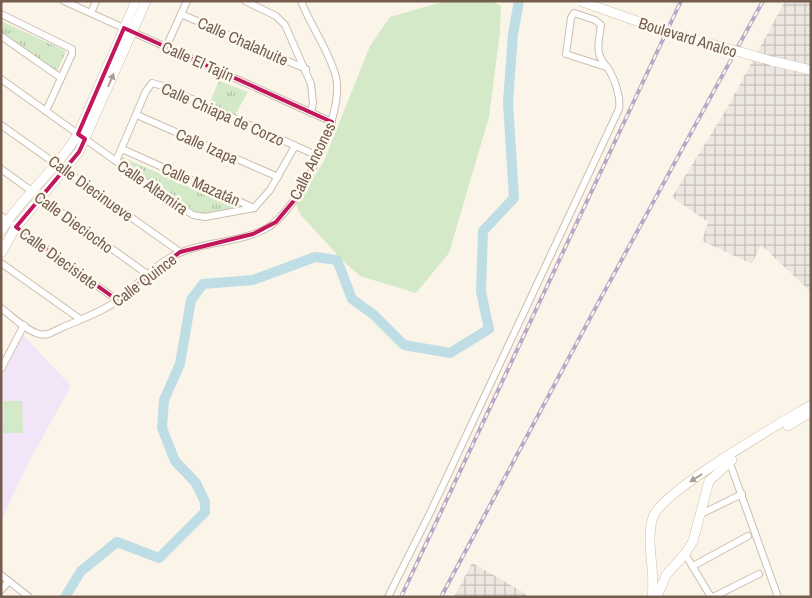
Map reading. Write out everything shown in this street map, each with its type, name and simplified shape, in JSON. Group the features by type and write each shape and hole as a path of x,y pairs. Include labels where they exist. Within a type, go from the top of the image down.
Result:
{"street":[{"name":"Calle El Tajín","path":"64,1 332,122"},
{"path":"91,13 96,1"},
{"path":"1,231 5,218 37,195 65,170 82,137 128,30 136,1"},
{"path":"128,30 146,1"},
{"path":"166,47 186,1"},
{"path":"245,1 281,19 306,69 313,93 311,113"},
{"name":"Calle Ancones","path":"180,252 253,234 276,222 297,197 318,156 332,122 337,99 336,78 325,48 301,1"},
{"name":"Boulevard Analco","path":"580,1 665,31 811,70"},
{"path":"388,597 430,513 620,104 614,84 606,67 598,52 599,22 582,13 574,12 571,18 566,54 606,67"},
{"path":"1,14 70,47 72,54 46,111"},
{"name":"Calle Chalahuite","path":"181,14 306,69"},
{"path":"1,36 61,78"},
{"name":"Boulevard Analco","path":"798,68 811,74"},
{"name":"Calle Altamira","path":"1,79 193,214 214,216 254,208"},
{"name":"Calle Chiapa de Corzo","path":"116,161 148,86 152,83 318,156"},
{"name":"Calle Izapa","path":"137,115 278,177"},
{"name":"Calle Diecinueve","path":"1,125 180,252"},
{"path":"1,252 57,164 82,137"},
{"path":"254,208 263,200 295,146"},
{"name":"Calle Mazatán","path":"122,149 254,208"},
{"name":"Calle Dieciocho","path":"1,169 147,274"},
{"name":"Calle Diecisiete","path":"5,218 117,300"},
{"name":"Calle Quince","path":"1,308 24,325 43,335 117,300 147,274 180,252"},
{"path":"1,263 80,319"},
{"path":"1,369 24,325"},
{"path":"652,597 654,578 651,534 654,517 659,507 674,493 811,405"},
{"path":"658,597 666,575 685,554 693,541 709,481 729,459 811,412"},
{"path":"729,459 778,597"},
{"path":"699,515 742,494"},
{"path":"692,566 748,536"},
{"path":"685,554 712,597 759,574"},
{"path":"1,575 29,597"},
{"path":"1,590 9,581"}],"highlighted area":[{"path":"124,28 332,122 297,197 276,222 253,234 180,252 117,300 16,227 79,152 85,139 78,134"}],"shaded area":[{"path":"785,1 811,1 811,292 761,245 752,264 702,241 708,222 672,197 726,110"},
{"path":"23,335 71,386 31,458 1,520 1,379"},
{"path":"472,563 523,592 528,597 454,597"}],"green space":[{"path":"445,1 492,1 501,6 500,32 489,117 449,253 416,293 360,276 344,262 300,214 296,204 324,161 370,46 390,17"},
{"path":"1,21 66,51 57,72 1,33"},
{"path":"219,81 248,92 235,115 209,104"},
{"path":"122,157 234,207 235,211 196,214 118,161"},
{"path":"4,401 22,401 23,433 3,433"}],"waterway":[{"path":"65,597 81,571 117,542 159,558 205,512 205,502 196,483 175,461 162,428 164,400 180,364 191,300 203,284 253,280 315,257 337,260 352,299 374,315 404,345 450,353 489,329 481,292 483,231 514,198 508,102 513,34 519,1"}],"railway":[{"path":"401,597 681,1"},
{"path":"441,597 763,1"}]}
